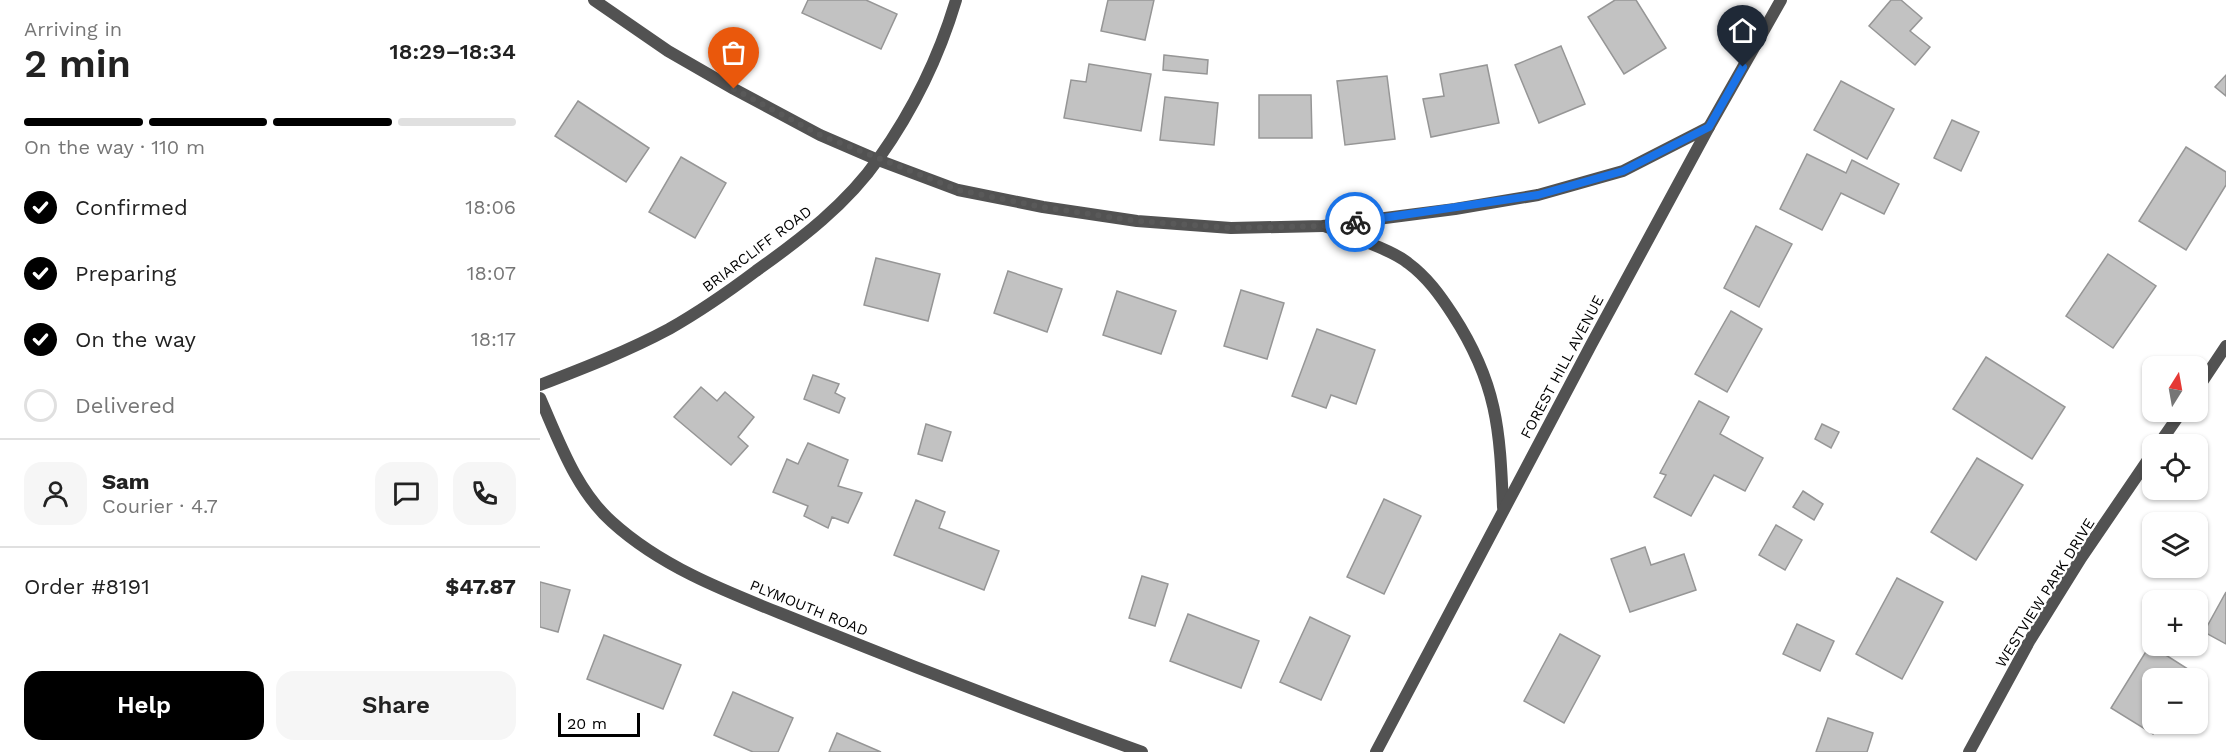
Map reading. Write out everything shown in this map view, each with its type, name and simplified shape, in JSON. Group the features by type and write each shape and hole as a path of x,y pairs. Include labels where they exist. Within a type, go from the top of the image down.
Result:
{"street":[{"path":"594,0 668,51 734,89 820,135 879,160 958,190 1137,221 1231,228 1323,226 1455,209 1538,195 1623,171 1709,127"},
{"name":"BRIARCLIFF ROAD","path":"540,385 600,362 669,329 798,241 842,202 879,160 923,88 949,24 956,0"},
{"name":"FOREST HILL AVENUE","path":"1376,752 1709,127 1781,0"},
{"path":"1323,226 1407,261 1434,287 1458,323 1481,364 1492,398 1500,443 1503,510"},
{"path":"2208,373 2226,346"},
{"name":"PLYMOUTH ROAD","path":"540,398 580,483 611,522 655,555 722,588 893,658 1142,752"},
{"name":"WESTVIEW PARK DRIVE","path":"1969,752 2081,558 2142,469"}],"building":[{"path":"808,0 866,0 897,14 881,49 802,13"},
{"path":"1108,0 1154,0 1145,40 1101,31"},
{"path":"1615,0 1636,0 1666,48 1624,74 1588,17"},
{"path":"1891,0 1901,0 1922,18 1910,31 1930,47 1915,65 1869,26"},
{"path":"1561,46 1585,104 1539,123 1515,65"},
{"path":"1164,55 1208,60 1207,74 1163,70"},
{"path":"1089,64 1151,74 1141,131 1064,118 1071,80 1086,82"},
{"path":"1487,65 1499,123 1431,137 1423,99 1444,96 1440,74"},
{"path":"2226,75 2226,96 2215,87"},
{"path":"1387,76 1395,139 1345,145 1337,81"},
{"path":"1841,81 1894,109 1867,159 1814,130"},
{"path":"1259,95 1311,95 1312,138 1259,138"},
{"path":"1165,97 1218,103 1214,145 1160,140"},
{"path":"578,101 649,148 626,182 555,136"},
{"path":"1952,120 1979,132 1961,171 1934,158"},
{"path":"2186,147 2226,172 2226,185 2186,250 2139,221"},
{"path":"1807,154 1846,173 1852,160 1899,184 1884,214 1841,193 1822,230 1780,209"},
{"path":"681,157 726,183 695,238 649,212"},
{"path":"1756,226 1792,244 1759,307 1724,288"},
{"path":"2108,254 2156,286 2113,348 2066,316"},
{"path":"876,258 940,274 928,321 864,305"},
{"path":"1008,271 1062,289 1047,332 994,313"},
{"path":"1241,290 1284,303 1267,359 1224,346"},
{"path":"1117,291 1176,311 1161,354 1103,335"},
{"path":"1731,311 1762,329 1727,392 1695,374"},
{"path":"1317,329 1375,350 1356,404 1331,395 1326,408 1292,396"},
{"path":"1986,357 2065,407 2032,459 1953,409"},
{"path":"813,375 839,384 835,393 845,398 839,413 804,399"},
{"path":"701,387 717,401 725,392 754,417 738,437 748,446 731,465 674,417"},
{"path":"1699,401 1729,417 1720,434 1763,458 1745,491 1714,475 1691,516 1654,497 1666,475 1660,473"},
{"path":"926,424 951,432 942,461 918,454"},
{"path":"1822,424 1839,432 1831,448 1815,439"},
{"path":"808,443 848,460 838,486 862,493 848,523 832,517 828,528 804,516 808,506 773,492 787,459 798,464"},
{"path":"1977,458 2023,485 1976,560 1931,532"},
{"path":"1803,491 1823,504 1814,520 1793,507"},
{"path":"1384,499 1421,516 1384,594 1347,577"},
{"path":"916,500 945,512 939,528 999,551 984,590 894,555"},
{"path":"1776,525 1802,540 1785,570 1759,555"},
{"path":"1645,547 1651,565 1684,554 1696,590 1630,612 1611,559"},
{"path":"1142,576 1168,584 1155,626 1129,618"},
{"path":"1897,578 1943,602 1902,679 1856,654"},
{"path":"540,582 570,590 558,632 540,627"},
{"path":"2226,592 2226,644 2208,634 2208,625"},
{"path":"1188,614 1259,641 1241,688 1170,661"},
{"path":"1310,617 1350,636 1321,700 1280,682"},
{"path":"1797,624 1834,641 1820,671 1783,654"},
{"path":"1560,634 1600,656 1564,723 1524,701"},
{"path":"604,635 681,665 663,709 587,679"},
{"path":"2143,656 2167,656 2186,668 2142,668 2142,727 2111,708"},
{"path":"733,692 793,718 778,752 753,752 714,735"},
{"path":"1828,718 1873,733 1867,752 1816,752"},
{"path":"837,733 881,752 829,752"}],"way so far":[{"path":"734,89 820,135 958,190 1042,207 1137,221 1231,228 1323,226 1355,222"}],"route":[{"path":"1355,222 1538,195 1623,171 1709,127 1743,67"}]}
